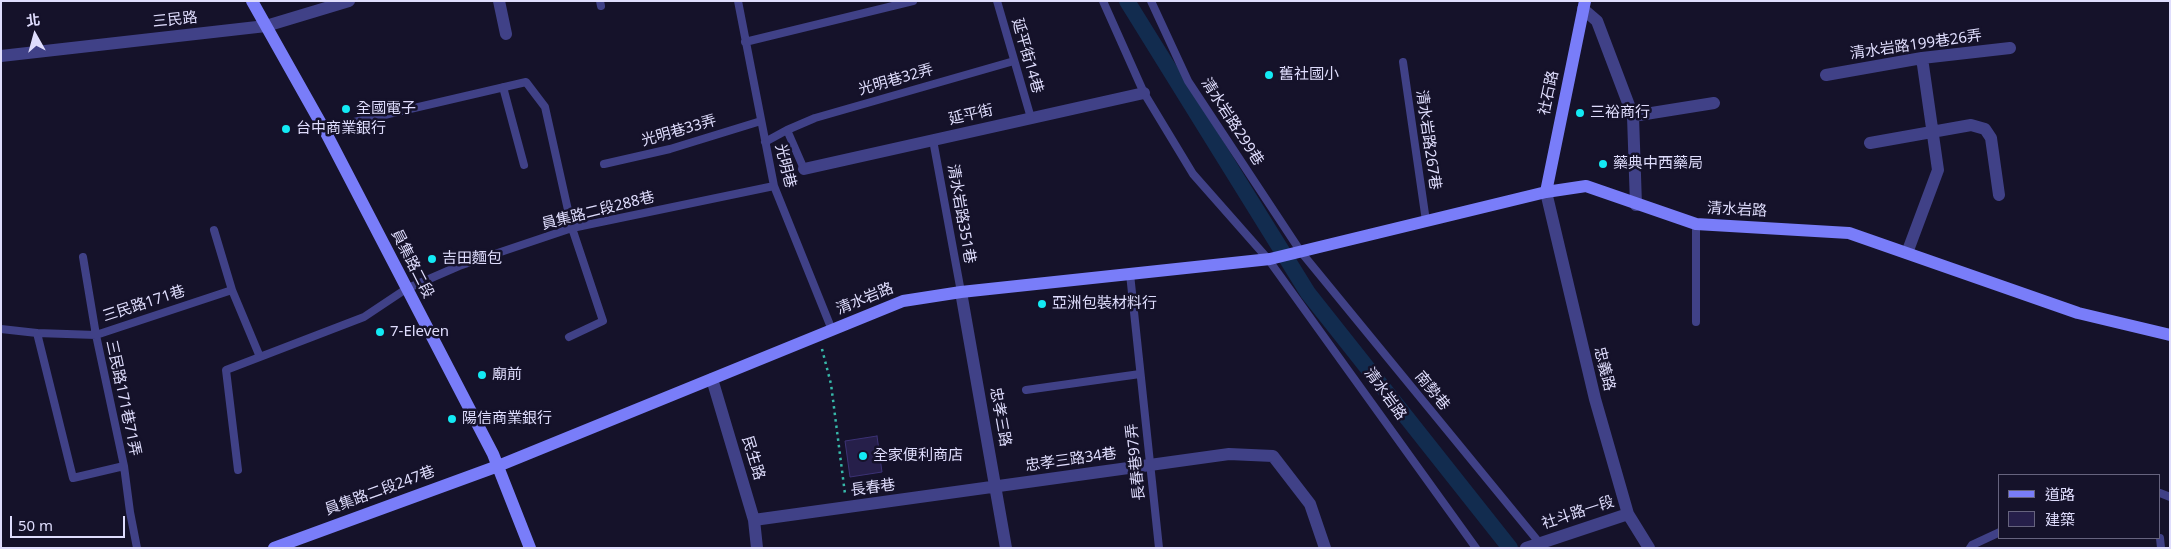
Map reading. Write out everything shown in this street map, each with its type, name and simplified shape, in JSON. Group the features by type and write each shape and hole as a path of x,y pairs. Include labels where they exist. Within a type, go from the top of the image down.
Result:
{"street":[{"name":"員集路二段","path":"252,1 324,129 498,466 530,548"},
{"name":"三民路","path":"1,56 266,26 349,1"},
{"path":"499,1 506,34"},
{"path":"1584,5 1597,21 1633,116 1636,204"},
{"name":"社石路","path":"1546,192 1584,5"},
{"name":"清水岩路199巷26弄","path":"1826,75 1922,58 2010,48"},
{"path":"1907,253 1938,170 1922,58"},
{"name":"延平街","path":"804,169 1144,93"},
{"path":"1633,116 1714,103"},
{"path":"1870,142 1970,125 1984,129 1991,138 1999,195"},
{"name":"清水岩路","path":"498,466 903,301 961,292 1269,259 1546,192 1586,186 1696,224 1849,232 2078,313 2170,335"},
{"name":"忠義路","path":"1546,192 1594,399 1628,514 1649,548"},
{"name":"忠孝三路","path":"961,292 1006,548"},
{"name":"民生路","path":"712,379 754,520 757,548"},
{"name":"忠孝三路34巷","path":"996,487 1229,454 1272,456 1310,504 1324,548"},
{"name":"員集路二段247巷","path":"274,548 498,466"},
{"name":"長春巷","path":"754,520 996,487"},
{"name":"社斗路一段","path":"1537,546 1628,514"}],"lane":[{"name":"光明巷","path":"738,1 774,186 832,330"},
{"path":"745,42 913,1"},
{"name":"延平街14巷","path":"997,1 1031,118"},
{"name":"清水岩路","path":"1103,1 1144,93 1193,174 1269,259 1476,548"},
{"name":"清水岩路299巷","path":"1151,1 1188,81 1300,252"},
{"name":"光明巷32弄","path":"765,142 815,118 1014,61"},
{"name":"清水岩路267巷","path":"1403,62 1426,221"},
{"path":"324,129 526,82 545,107 572,228 603,321 568,337"},
{"path":"503,87 524,165"},
{"name":"光明巷33弄","path":"604,164 670,149 761,121"},
{"path":"787,130 804,169"},
{"name":"清水岩路351巷","path":"933,140 961,292"},
{"name":"員集路二段288巷","path":"238,470 226,370 364,317 406,289 459,266 572,228 774,186"},
{"path":"1696,224 1696,322"},
{"path":"214,230 232,290 260,357"},
{"name":"南勢巷","path":"1300,252 1537,546"},
{"name":"三民路171巷71弄","path":"83,257 96,335 124,466 137,548"},
{"name":"長春巷97弄","path":"1130,274 1160,548"},
{"name":"三民路171巷","path":"1,329 37,333 96,335 232,290"},
{"path":"37,333 73,478 124,466"},
{"path":"1026,390 1140,374"},
{"path":"1970,548 1972,545 1998,533"}],"path":[{"path":"819,336 831,384 846,508"}],"building":[{"name":"全家便利商店","path":"877,436 882,472 850,477 845,441"}],"waterway":[{"path":"1127,1 1308,293 1510,548"}],"place":[{"name":"舊社國小","path":"1269,75"},
{"name":"全國電子","path":"346,109"},
{"name":"三裕商行","path":"1580,113"},
{"name":"台中商業銀行","path":"286,129"},
{"name":"藥典中西藥局","path":"1603,164"},
{"name":"吉田麵包","path":"432,259"},
{"name":"亞洲包裝材料行","path":"1042,304"},
{"name":"7-Eleven","path":"380,332"},
{"name":"廟前","path":"482,375"},
{"name":"陽信商業銀行","path":"452,419"},
{"name":"全家便利商店","path":"863,456"}]}
